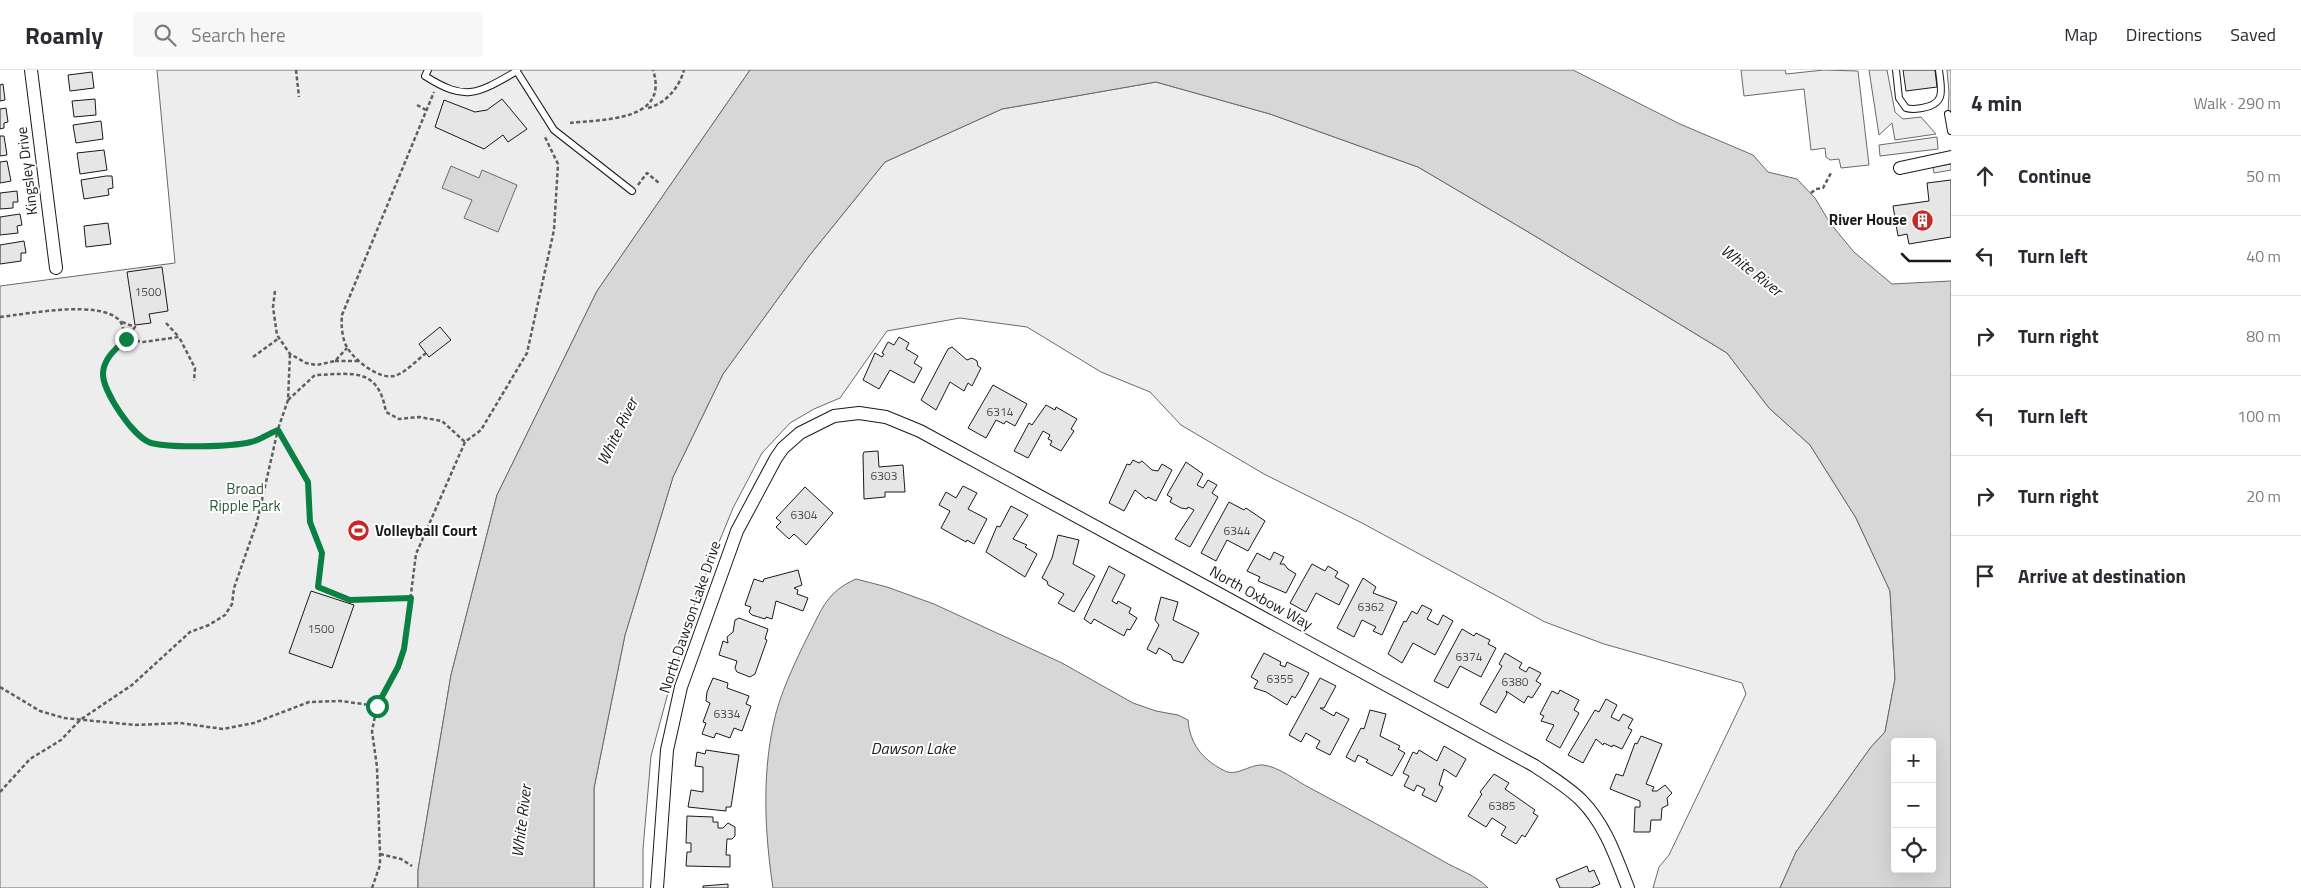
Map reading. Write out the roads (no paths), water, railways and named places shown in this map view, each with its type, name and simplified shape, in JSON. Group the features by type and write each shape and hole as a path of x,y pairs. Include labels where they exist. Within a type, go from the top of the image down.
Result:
{"street":[{"name":"Kingsley Drive","path":"32,70 56,268"},
{"path":"1900,168 1951,157"},
{"name":"North Oxbow Way","path":"825,419 859,412 886,417 920,431 1535,766 1571,791 1590,810 1614,851 1628,888"},
{"name":"North Dawson Lake Drive","path":"657,888 667,750 680,687 693,649 737,531 776,458 783,448 800,433 825,419"}],"lane":[{"path":"428,70 425,76 451,92 473,93 516,71 554,130 632,191"},
{"path":"1896,70 1899,98 1906,108 1911,110 1931,107 1939,100 1941,93 1939,70"},
{"path":"1948,114 1951,131"}],"water":[{"name":"White River","path":"750,70 1573,70 1680,124 1753,155 1768,172 1797,179 1815,198 1830,223 1854,252 1892,284 1951,281 1951,888 1780,888 1796,852 1871,747 1885,732 1895,679 1890,591 1856,518 1810,445 1769,408 1727,353 1418,167 1270,114 1156,82 1002,109 885,162 809,256 723,374 673,477 625,635 594,788 594,888 418,888 418,870 451,675 497,495 597,291"},
{"path":"451,166 479,178 482,170 517,185 498,232 464,218 472,200 442,188"},
{"name":"Dawson Lake","path":"856,579 887,587 934,604 1062,663 1133,703 1156,711 1178,715 1188,720 1191,736 1198,750 1209,761 1223,770 1238,772 1258,765 1276,768 1472,876 1488,888 773,888 768,848 766,787 767,766 776,714 793,667 822,608 838,589"}],"place":[{"name":"River House","path":"1923,220"},
{"name":"Volleyball Court","path":"359,531"}],"park label":[{"name":"Broad Ripple Park","path":"245,498"}]}
